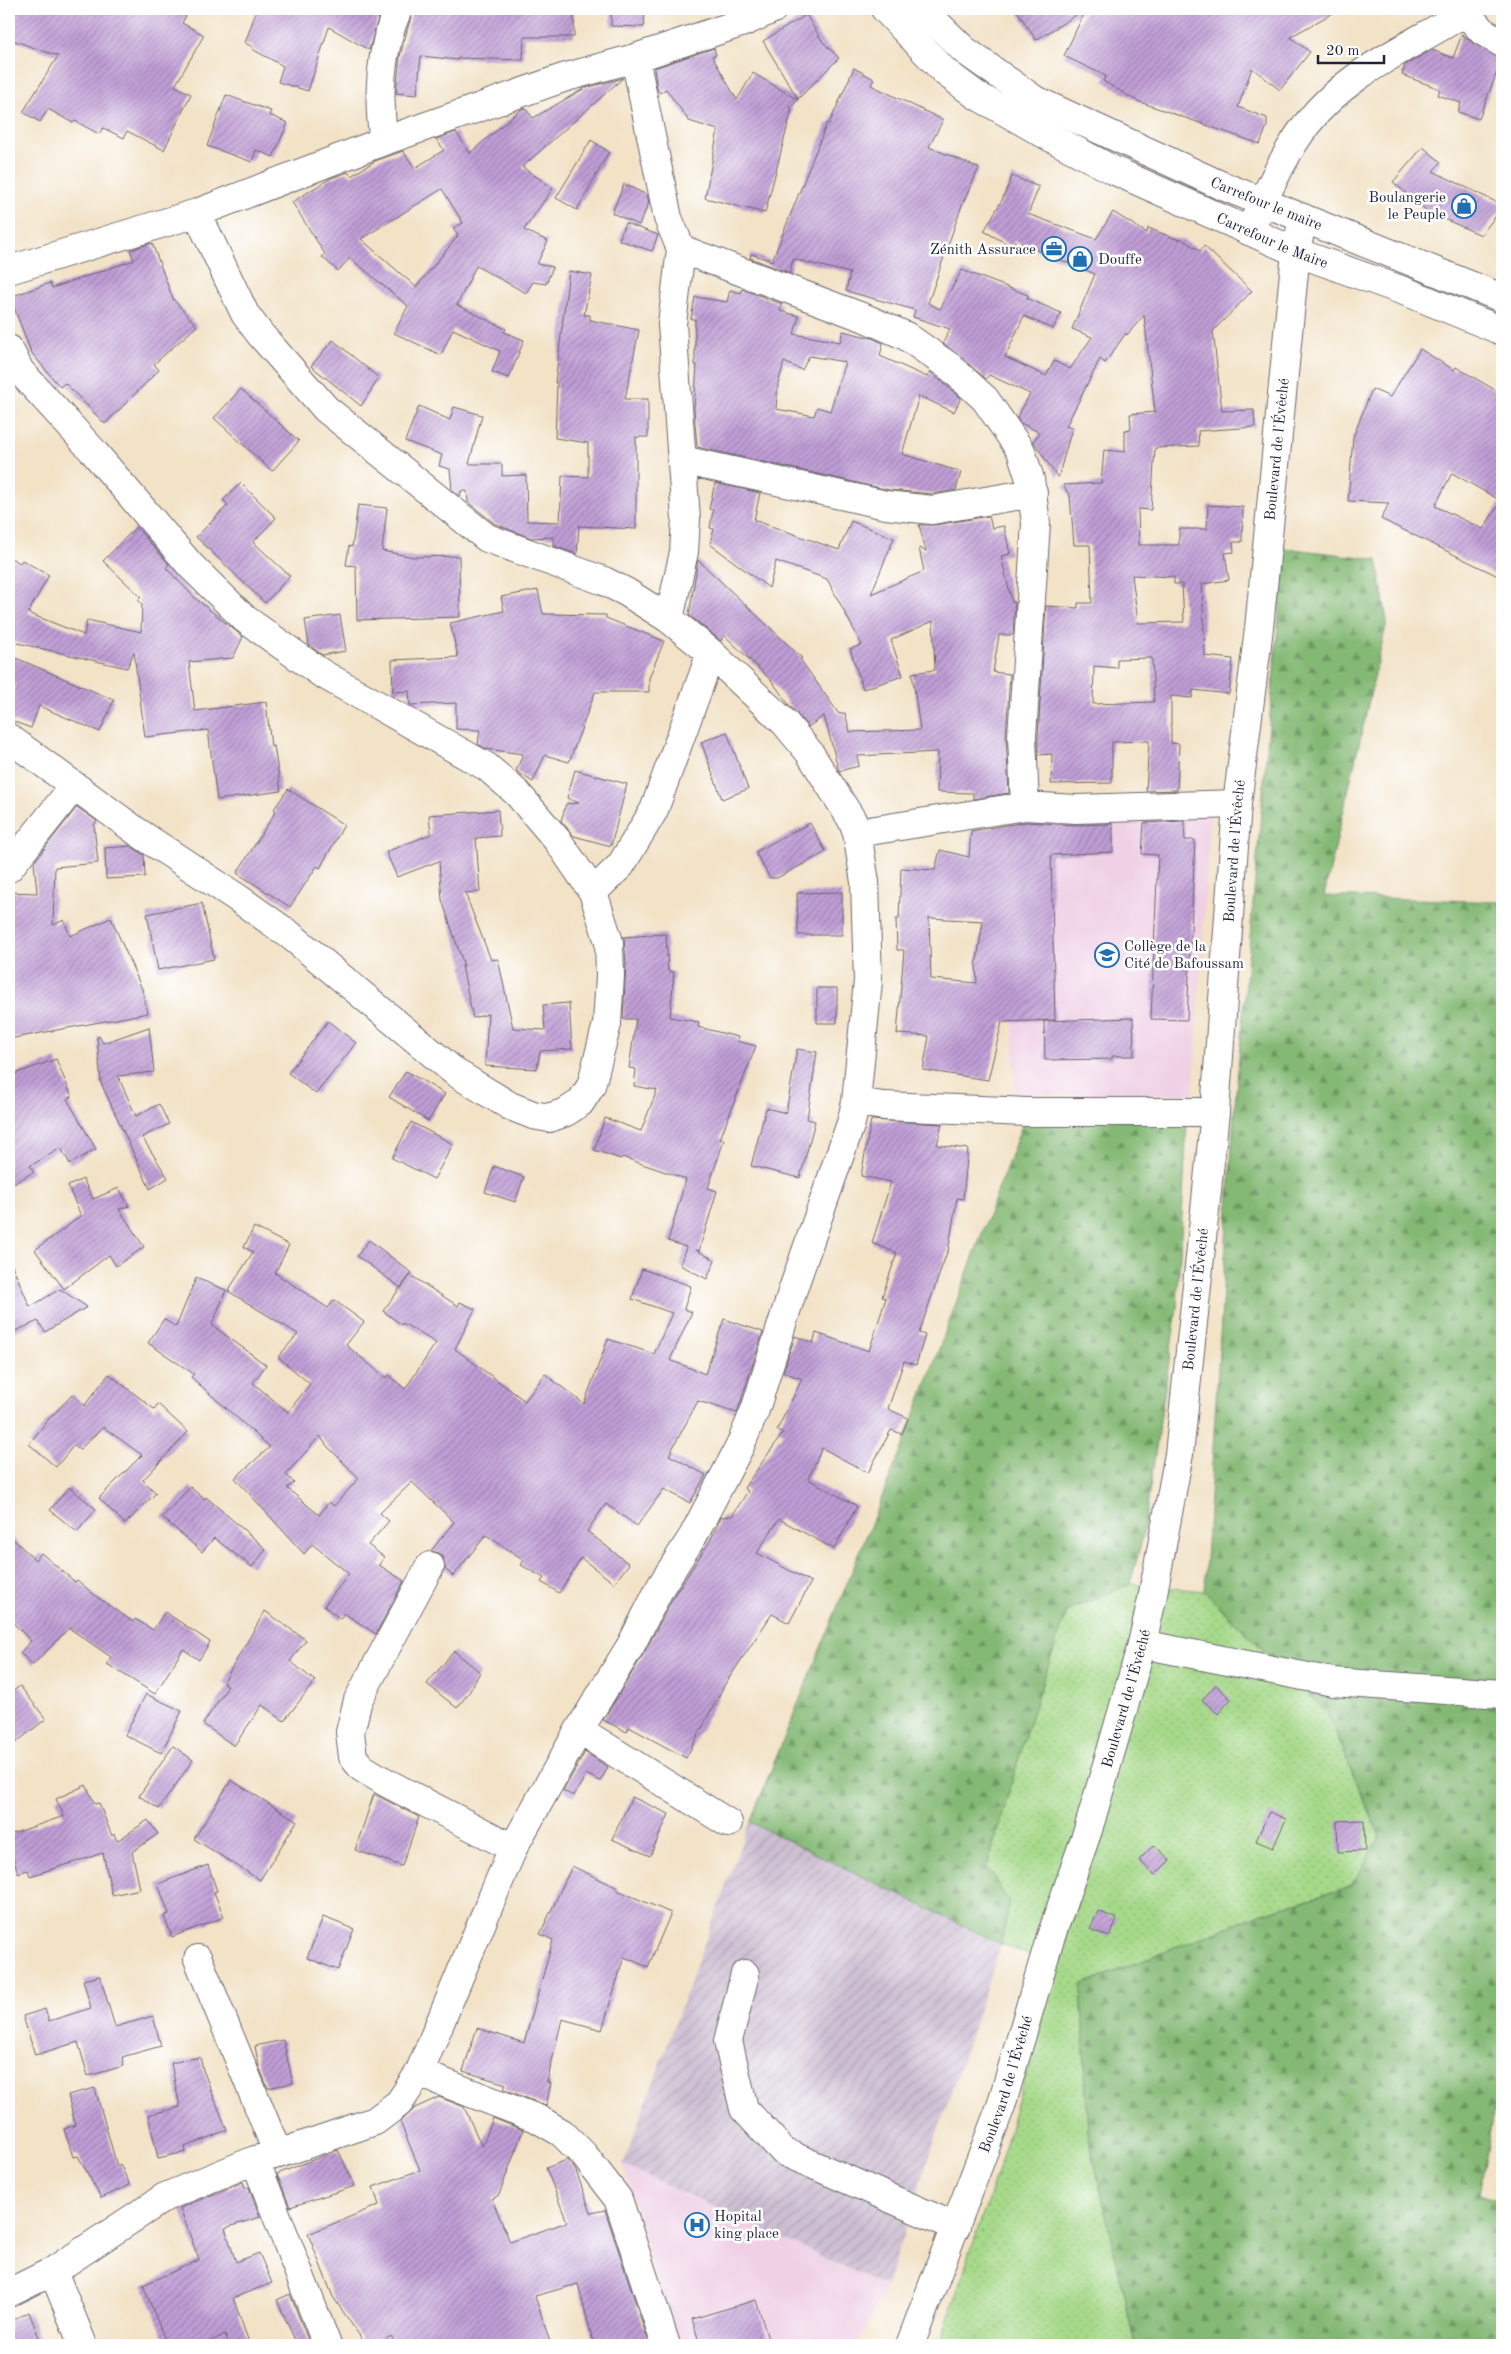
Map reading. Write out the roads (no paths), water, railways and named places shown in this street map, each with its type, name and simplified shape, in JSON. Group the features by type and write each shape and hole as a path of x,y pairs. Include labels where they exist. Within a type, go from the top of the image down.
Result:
{"main road":[{"path":"384,141 379,103 385,52 391,24 398,9"},
{"path":"9,270 197,213 384,141 563,78 635,58 744,22 772,9"},
{"name":"Carrefour le Maire","path":"885,9 945,72 976,95 1048,136 1122,173 1296,252 1412,294 1502,331"},
{"name":"Carrefour le maire","path":"922,9 964,50 1034,100 1143,151 1263,202 1502,298"},
{"path":"1249,231 1289,151 1306,124 1324,105 1402,47 1468,11 1482,31 1502,43"},
{"path":"635,58 668,218 681,249 672,324 686,520 684,552 669,619"},
{"path":"9,2293 53,2271 165,2197 266,2157 375,2121 399,2103 419,2073 513,1848 579,1730 631,1645 661,1586 694,1536 747,1430 802,1262 840,1156 856,1102 868,981 868,909 857,833 852,820 809,752 785,723 711,653 669,619 626,592 604,581 487,538 326,409 260,334 245,314 197,213"},
{"name":"Boulevard de l'Évêché","path":"910,2345 1001,2106 1050,1939 1088,1830 1142,1644 1179,1454 1214,1112 1236,804 1259,628 1296,252 1303,218"},
{"path":"681,249 865,318 906,336 950,366 985,400 1021,451 1033,493 1036,523 1022,736 1025,806"},
{"path":"9,349 20,371 93,451 191,566 245,619 321,673 487,767 517,793 558,841 593,892 609,942 610,976 607,1024 591,1086 580,1103 566,1112 549,1118 533,1115 510,1106 456,1073 290,935 239,898 139,834 9,738"},
{"path":"682,460 886,504 932,510 1033,493"},
{"path":"593,892 622,865 654,810 711,653"},
{"path":"9,868 74,786"},
{"path":"857,833 1025,806 1076,809 1236,804"},
{"path":"856,1102 884,1106 1027,1112 1214,1112"},
{"path":"430,1566 358,1700 350,1732 353,1757 362,1768 387,1783 513,1848"},
{"path":"1142,1644 1333,1682 1502,1694"},
{"path":"579,1730 728,1823"},
{"path":"198,1959 266,2157 327,2345"},
{"path":"746,1974 728,2041 744,2109 784,2152 956,2227"},
{"path":"419,2073 538,2119 562,2132 584,2155 618,2199 666,2345"},
{"path":"53,2271 83,2345"}],"place":[{"name":"Boulangerie le Peuple","path":"1464,206"},
{"name":"Zénith Assurace","path":"1054,249"},
{"name":"Douffe","path":"1080,259"},
{"name":"Collège de la Cité de Bafoussam","path":"1107,955"},
{"name":"Hopital king place","path":"697,2225"}]}
